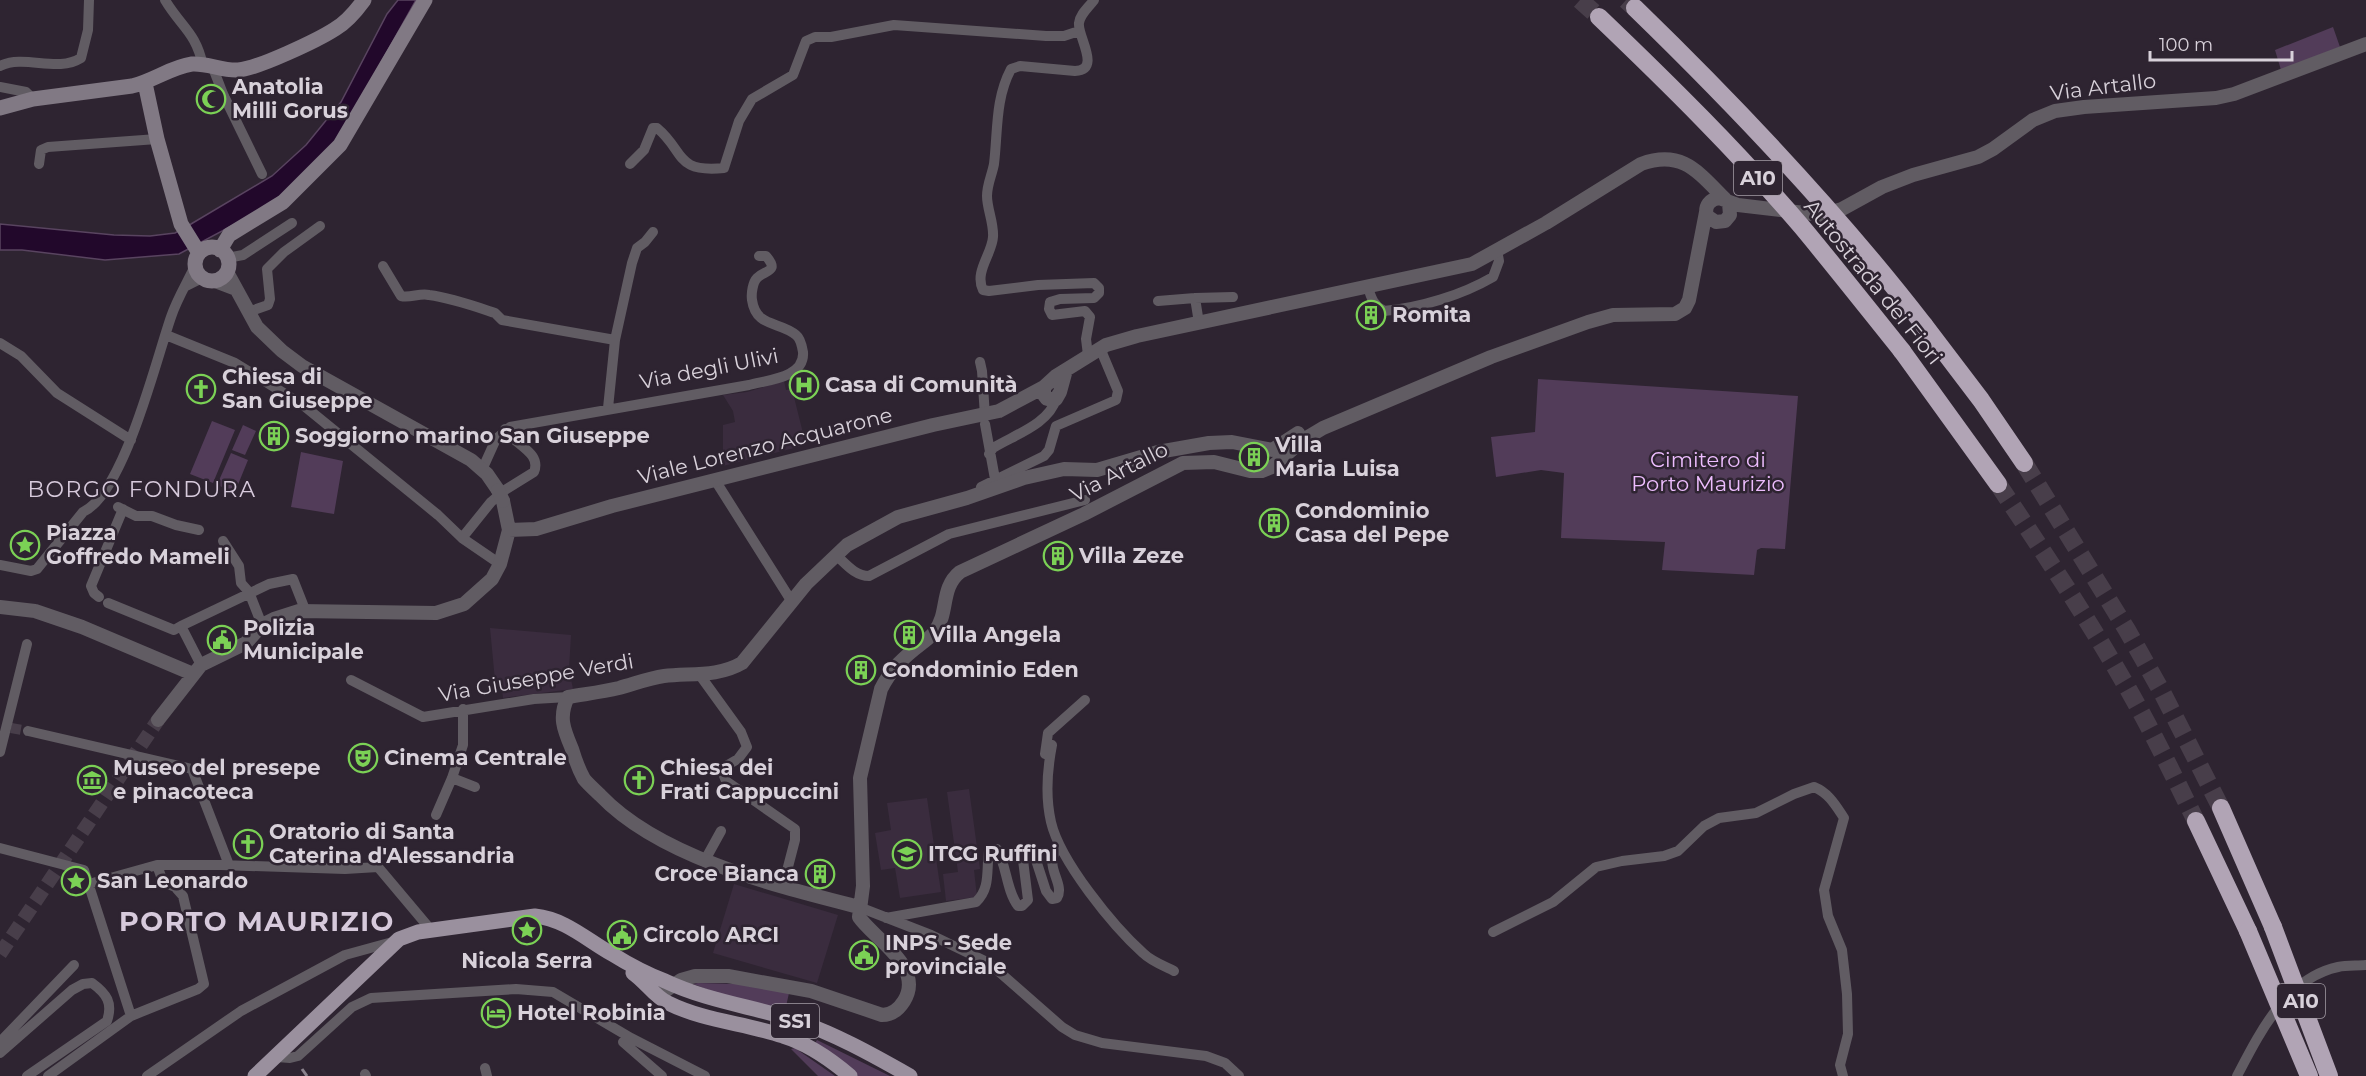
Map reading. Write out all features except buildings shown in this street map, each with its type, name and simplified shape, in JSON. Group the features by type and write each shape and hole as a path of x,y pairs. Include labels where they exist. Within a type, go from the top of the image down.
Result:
{"highway":[{"name":"Autostrada dei Fiori","path":"1635,8 1735,106 1814,191 1924,325 1981,400 2024,464"},
{"name":"Autostrada dei Fiori","path":"1599,17 1677,94 1802,227 1902,351 1998,484"},
{"name":"A10","path":"2221,808 2273,927 2329,1076"},
{"name":"A10","path":"2196,820 2248,931 2309,1076"}],"main road":[{"path":"7,106 33,99 145,83 179,67 194,64 236,70 257,66 337,28 354,13 364,0"},
{"path":"145,83 157,139 181,224 210,263 229,235 283,202 340,145 426,0"},
{"name":"SS1","path":"255,1076 396,941 413,933 524,916 543,917 565,925 698,1014 766,1031 806,1045 825,1056 850,1076"},
{"name":"SS1","path":"613,955 644,980 665,991 675,991 711,1003 744,1008 806,1024 910,1076"}],"street":[{"path":"0,66 13,62 72,63 81,58 88,30 89,0"},
{"path":"165,0 175,17 192,33 261,174"},
{"path":"955,502 961,496 1044,456 1049,450 1056,426 1116,400 1118,397 1118,391 1086,339 1090,317 1085,311 1052,315 1048,309 1050,302 1060,299 1094,298 1099,293 1099,288 1094,283 988,291 981,288 982,268 993,239 987,206 987,184 993,170 996,118 1006,79 1011,69 1020,66 1081,71 1088,62 1087,49 1079,31 1079,22 1083,12 1095,0"},
{"path":"630,164 644,150 653,128 657,128 665,134 681,160 687,164 724,168 743,111 756,95 793,75 806,41 814,37 831,37 894,25 1046,36 1064,36 1079,31"},
{"name":"Via Artallo","path":"1700,250 1726,210 1752,206 1821,215 1842,208 1882,187 1913,175 1978,157 2033,120 2055,111 2216,98 2234,94 2366,44"},
{"path":"0,87 26,92 33,99"},
{"path":"39,164 41,150 48,147 157,139"},
{"path":"989,454 993,448 1044,417 1050,392 1066,370 1094,352 1137,336 1454,270 1472,264 1546,224 1641,164 1665,157 1683,163 1702,175 1726,210 1712,221 1694,170"},
{"name":"Via Artallo","path":"859,907 863,886 860,778 882,689 896,664 935,632 947,589 954,576 1183,463 1214,462 1250,471 1266,470 1303,440 1352,415 1491,357 1613,315 1675,314 1684,308 1689,300 1706,209 1714,198 1726,210"},
{"path":"0,565 31,571 37,569 83,512 91,509 102,494 131,440 173,313 186,286 210,263 243,255 292,223"},
{"path":"248,312 268,305 270,299 267,269 284,252 320,226"},
{"path":"608,408 615,340 637,248 648,240 653,232"},
{"path":"1368,287 1377,308 1384,311 1438,299 1481,284 1493,277 1499,261 1497,250"},
{"name":"Via degli Ulivi","path":"506,429 608,408 749,385 788,375 794,371 801,364 803,354 799,339 795,334 759,317 752,300 753,284 758,276 768,273 772,267 766,255 759,256"},
{"path":"158,720 197,670 246,643 262,625 293,612 422,614 449,610 475,597 492,579 500,564 509,530 500,495 482,470 458,453 295,362 257,327 236,289 210,263"},
{"path":"383,266 401,296 423,294 438,296 495,314 502,320 615,340"},
{"path":"1158,301 1233,297"},
{"path":"1195,298 1199,323"},
{"path":"166,335 235,363 303,405 438,515 462,538 500,564"},
{"path":"0,343 21,356 57,393 131,440"},
{"path":"980,362 989,454 995,479"},
{"name":"Viale Lorenzo Acquarone","path":"509,530 544,527 612,506 933,425 985,420 1030,395 1050,392"},
{"name":"Via Giuseppe Verdi","path":"351,680 423,717 432,717 463,709 534,699 568,697 665,676 727,670 742,663 806,584 836,555 847,545 889,521 955,502 1024,478 1064,469 1097,470 1158,452 1209,443 1232,442 1272,450 1327,418 1352,415"},
{"path":"462,538 491,502 505,490 534,472 536,461 512,440 506,429 496,439 482,470"},
{"path":"715,480 792,602"},
{"path":"836,555 851,569 861,575 869,576 949,534 1084,500"},
{"path":"199,530 152,516 136,516 120,508 91,586 94,593 103,600 174,630 249,592 269,584 293,579 306,612"},
{"path":"223,540 239,566 240,583 249,592 262,625"},
{"path":"0,607 35,610 167,661 197,670"},
{"path":"181,626 197,670"},
{"path":"0,752 27,644"},
{"path":"699,674 741,732 747,747 738,759 726,766 724,776 726,781 795,829 795,840 783,886"},
{"path":"568,697 564,706 562,723 585,779 612,807 670,844 736,872 859,907 931,934 989,963 1062,1027 1075,1035 1102,1043 1206,1056 1225,1063 1239,1076"},
{"path":"1085,700 1048,733 1045,751 1047,799 1051,824 1059,847 1120,929 1144,954 1174,971"},
{"path":"436,815 463,746 463,709"},
{"path":"28,731 192,769 229,865"},
{"path":"1047,769 1052,745"},
{"path":"452,778 475,787"},
{"path":"1493,932 1553,902 1596,867 1664,856 1678,851 1704,826 1719,818 1756,813 1807,788 1821,789 1833,801 1844,818 1824,890 1828,916 1842,950 1847,994 1848,1034 1840,1065 1843,1076"},
{"path":"705,860 721,831"},
{"path":"886,918 976,902 982,896 988,879 989,851 993,849 997,849 1001,855 1018,906 1022,906 1028,900 1023,860 1026,854 1031,853 1035,856 1046,891 1052,899 1057,898 1059,888 1052,861 1054,852 1059,847"},
{"path":"0,848 80,867 84,870 131,1016"},
{"path":"48,1076 131,1016 198,988 205,981 183,896 175,887 163,882 157,865"},
{"path":"89,884 157,865 345,869 378,867 431,930"},
{"path":"665,991 694,975 728,976 811,991 882,1015 893,1013 906,999 908,978 897,955 866,927 859,917 859,907"},
{"path":"147,1076 241,1011 345,955 396,941"},
{"path":"0,1052 1,1041 74,965"},
{"path":"2236,1076 2262,1029 2285,999 2310,979 2337,967 2366,965"},
{"path":"0,1052 72,990 83,984 92,983 103,991 109,999 110,1006 107,1021 27,1076"},
{"path":"277,1057 298,1056 352,1007 371,998 516,990 558,994 589,1015 705,1076"},
{"path":"623,1042 662,1076"}],"shaded area":[{"path":"398,0 416,0 336,143 290,190 256,213 179,254 105,260 22,250 0,250 0,224 114,235 150,236 175,233 272,176 306,145 341,102 387,14"},
{"path":"784,381 786,390 792,389 806,445 723,466 723,425 735,422 733,411 723,395 747,392"},
{"path":"490,628 571,635 569,669 573,689 503,698 502,690 496,691"},
{"path":"969,789 980,869 974,870 977,897 946,901 943,874 958,872 947,792"},
{"name":"ITCG Ruffini","path":"927,798 941,892 900,898 895,868 881,870 875,833 891,830 887,803"},
{"path":"734,884 838,915 817,983 713,953"}],"green space":[{"path":"2333,27 2340,47 2281,70 2275,50"},
{"name":"Cimitero di Porto Maurizio","path":"1538,379 1798,396 1785,549 1761,548 1757,550 1754,575 1662,570 1665,542 1561,538 1564,473 1541,470 1496,477 1491,437 1535,432"},
{"path":"212,421 235,430 213,483 190,474"},
{"path":"243,425 256,431 245,455 232,450"},
{"path":"301,452 343,461 334,514 291,507"},
{"path":"231,453 248,460 235,492 217,485"},
{"path":"693,984 738,984 789,993 785,1011 728,997"},
{"path":"817,1040 890,1076 856,1076 814,1045"},
{"path":"795,1048 835,1076 818,1076 791,1049"}],"tunnel":[{"path":"1580,0 1599,17"},
{"path":"1626,0 1635,8"},
{"path":"2024,463 2127,630 2163,694 2221,808"},
{"path":"1998,484 2126,685 2196,821"},
{"path":"0,954 158,720"},
{"path":"11,728 28,731"}],"railway":[{"path":"302,1069 307,1076"}],"place":[{"name":"Anatolia Milli Gorus","path":"211,99"},
{"name":"Romita","path":"1371,315"},
{"name":"Casa di Comunità","path":"804,385"},
{"name":"Chiesa di San Giuseppe","path":"201,389"},
{"name":"Soggiorno marino San Giuseppe","path":"274,436"},
{"name":"Villa Maria Luisa","path":"1254,457"},
{"name":"Condominio Casa del Pepe","path":"1274,523"},
{"name":"Piazza Goffredo Mameli","path":"25,545"},
{"name":"Villa Zeze","path":"1058,556"},
{"name":"Villa Angela","path":"909,635"},
{"name":"Polizia Municipale","path":"222,640"},
{"name":"Condominio Eden","path":"861,670"},
{"name":"Cinema Centrale","path":"363,758"},
{"name":"Museo del presepe e pinacoteca","path":"92,780"},
{"name":"Chiesa dei Frati Cappuccini","path":"639,780"},
{"name":"Oratorio di Santa Caterina d'Alessandria","path":"248,844"},
{"name":"ITCG Ruffini","path":"907,854"},
{"name":"Croce Bianca","path":"820,874"},
{"name":"San Leonardo","path":"76,881"},
{"name":"Nicola Serra","path":"527,930"},
{"name":"Circolo ARCI","path":"622,935"},
{"name":"INPS - Sede provinciale","path":"864,955"},
{"name":"Hotel Robinia","path":"496,1013"}],"district":[{"name":"BORGO FONDURA","path":"142,489"},
{"name":"PORTO MAURIZIO","path":"257,922"}]}
